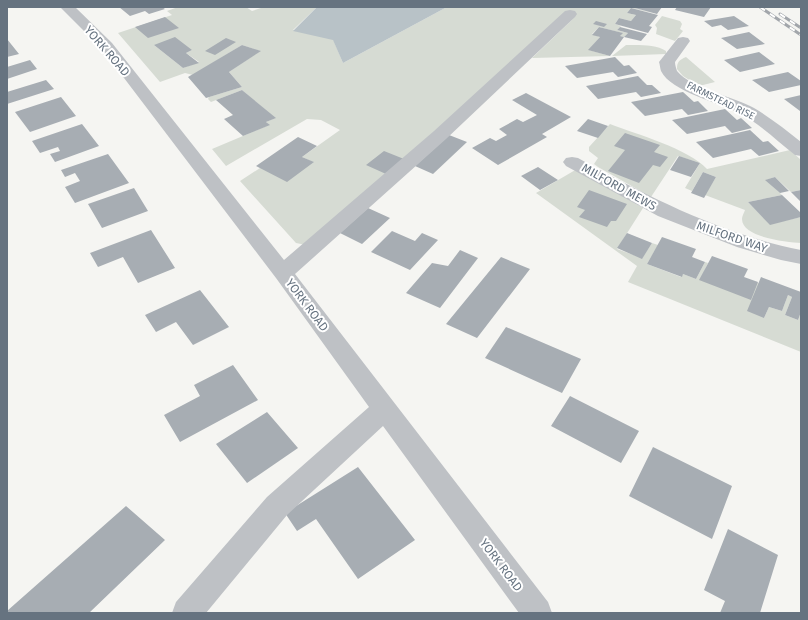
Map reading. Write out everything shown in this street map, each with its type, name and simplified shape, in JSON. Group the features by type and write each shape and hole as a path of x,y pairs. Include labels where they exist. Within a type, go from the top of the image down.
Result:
{"street":[{"name":"YORK ROAD","path":"67,7 107,46 283,273 537,613"},
{"path":"283,273 440,135 570,14"},
{"name":"FARMSTEAD RISE","path":"683,41 667,62 669,70 674,75 697,89 746,110 801,151"},
{"name":"MILFORD MEWS","path":"572,162 665,212"},
{"name":"MILFORD WAY","path":"665,212 744,242 801,257"},
{"path":"187,613 277,506 384,409"}],"shaded area":[{"path":"178,7 246,7 252,11 264,7 317,7 293,30 333,39 343,63 447,7 636,7 635,8 657,14 631,8 627,13 636,15 631,21 619,18 615,24 621,26 617,30 628,33 624,37 620,36 622,33 599,27 592,34 600,37 589,50 610,56 532,58 574,18 446,121 306,245 296,243 240,181 260,168 313,162 302,157 340,130 321,120 307,119 226,166 212,149 269,125 266,122 275,118 242,90 211,102 208,99 209,97 242,87 229,72 260,51 242,45 193,75 185,73 160,82 118,33 172,15 167,11","holes":["154,45 192,50 186,53 199,62 183,68"]},
{"path":"317,7 447,7 343,63 333,40 293,31"},
{"path":"662,16 680,21 682,24 680,29 683,31 675,41 656,34 657,28 655,25"},
{"path":"626,45 647,45 657,47 666,51 666,54 612,56"},
{"path":"686,57 715,82 699,86 683,76 677,67 678,63"},
{"path":"610,124 647,137 688,155 699,162 707,169 790,150 801,160 801,190 791,192 775,177 766,180 782,195 748,202 770,224 801,217 801,243 767,238 749,231 744,225 742,219 745,210 705,195 716,177 703,172 692,191 685,188 700,163 678,156 651,197 598,167 594,164 598,158 589,151 589,147"},
{"path":"577,169 643,208 617,249 642,258 652,243 658,245 647,264 681,277 683,274 696,279 705,262 708,263 700,280 759,283 764,318 769,307 782,311 788,295 792,297 785,315 798,320 801,312 801,352 628,282 637,266 536,193"}],"building":[{"path":"119,7 162,7 165,9 149,14 145,11 130,16"},
{"path":"662,7 657,14 635,8"},
{"path":"677,7 711,7 704,17 675,10"},
{"path":"631,8 658,15 649,26 652,27 648,33 615,24 619,18 631,21 636,15 627,13"},
{"path":"734,16 749,26 728,30 721,25 712,27 704,21"},
{"path":"165,17 179,28 148,38 135,27"},
{"path":"596,21 607,24 604,27 593,24"},
{"path":"599,27 623,33 620,36 624,37 610,56 588,50 600,37 592,35"},
{"path":"620,27 647,34 641,41 624,37 628,33 617,30"},
{"path":"749,32 765,44 737,49 721,38"},
{"path":"175,37 192,50 186,53 199,63 183,68 154,45"},
{"path":"226,38 236,42 215,55 205,51"},
{"path":"7,39 19,54 7,57"},
{"path":"242,45 261,51 229,72 242,87 206,98 188,77"},
{"path":"759,52 775,64 740,72 724,60"},
{"path":"615,57 624,66 629,65 637,73 618,77 613,72 577,78 565,66"},
{"path":"30,60 37,69 7,79 7,67"},
{"path":"788,72 801,81 801,85 769,92 752,80"},
{"path":"638,76 647,85 652,85 661,93 641,97 636,92 598,99 586,86"},
{"path":"46,80 54,89 7,104 7,92"},
{"path":"242,90 276,118 266,122 270,125 243,136 224,119 233,115 216,100"},
{"path":"683,92 694,102 698,101 708,111 688,115 682,109 645,116 631,102"},
{"path":"526,93 571,117 542,134 547,137 498,165 472,148 490,138 496,141 507,135 499,129 517,119 523,122 537,115 512,100"},
{"path":"801,95 800,111 784,99"},
{"path":"61,97 76,116 30,132 15,112"},
{"path":"725,109 737,120 741,118 752,128 732,133 725,126 687,134 672,120"},
{"path":"588,119 608,126 598,138 577,131"},
{"path":"82,124 99,146 55,162 50,154 60,151 58,147 40,153 32,141"},
{"path":"750,130 763,142 768,141 779,151 759,156 751,149 713,158 696,142"},
{"path":"625,133 660,145 654,152 668,157 660,167 653,165 639,183 608,171 625,150 614,146"},
{"path":"449,135 467,142 433,174 415,166"},
{"path":"298,137 317,146 302,157 314,162 287,182 256,166"},
{"path":"384,151 404,159 386,174 366,165"},
{"path":"108,154 129,183 75,203 65,187 80,181 75,173 65,177 61,170"},
{"path":"679,156 700,163 691,177 670,170"},
{"path":"538,167 558,180 540,190 521,176"},
{"path":"703,172 716,177 704,198 691,193"},
{"path":"775,177 789,191 780,193 765,180"},
{"path":"134,188 148,211 102,228 88,204"},
{"path":"589,190 627,204 616,221 611,221 607,227 579,217 585,210 577,207"},
{"path":"801,190 801,202 791,192"},
{"path":"782,195 801,213 801,217 770,225 748,202"},
{"path":"368,208 390,218 362,244 340,233"},
{"path":"151,230 175,268 138,283 123,257 98,267 90,253"},
{"path":"392,231 415,241 422,233 438,240 410,270 371,252"},
{"path":"627,233 652,243 642,259 617,248"},
{"path":"662,237 696,249 692,257 705,262 696,279 683,274 682,277 647,264"},
{"path":"460,250 478,258 440,308 406,293 432,263 448,266"},
{"path":"712,256 748,269 744,277 758,282 751,300 699,280"},
{"path":"501,257 530,269 477,338 446,324"},
{"path":"761,277 801,292 801,312 798,320 785,315 792,297 788,295 782,311 769,307 764,318 747,311"},
{"path":"200,290 229,327 193,345 176,322 156,332 145,315"},
{"path":"506,327 581,359 562,393 485,358"},
{"path":"233,365 258,400 180,442 164,415 200,396 194,385"},
{"path":"570,396 639,431 621,463 551,426"},
{"path":"267,412 298,448 247,483 216,444"},
{"path":"653,447 732,486 712,539 629,496"},
{"path":"358,467 415,540 358,579 316,519 297,531 285,513"},
{"path":"126,506 165,540 89,613 7,613 7,611"},
{"path":"728,529 778,555 760,613 720,613 725,601 704,590"}],"railway":[{"path":"760,7 801,35"},
{"path":"780,14 801,28"}]}
